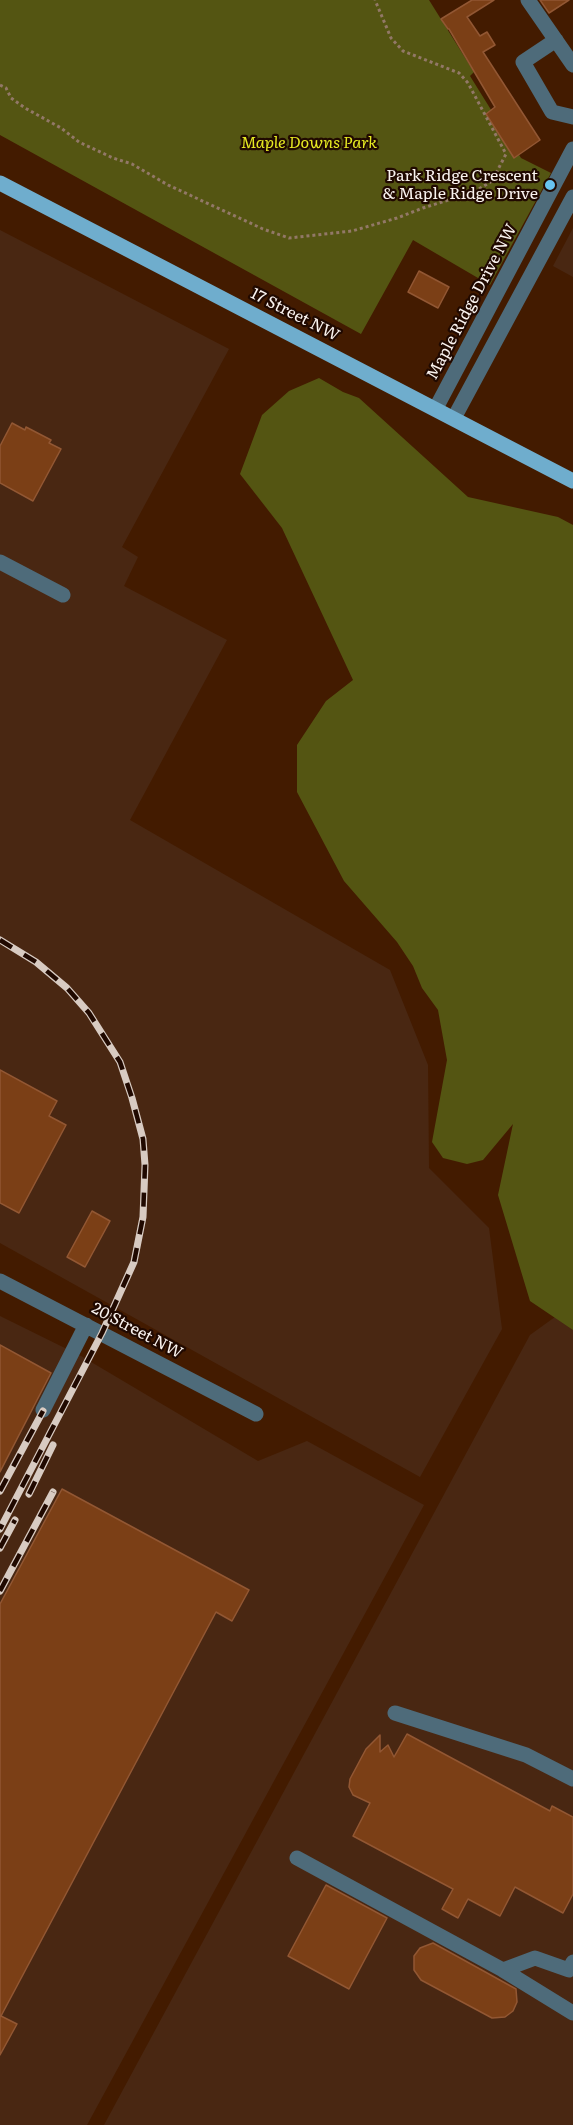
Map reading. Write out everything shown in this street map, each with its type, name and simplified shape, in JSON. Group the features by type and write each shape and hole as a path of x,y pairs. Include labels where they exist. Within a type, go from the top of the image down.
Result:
{"main road":[{"name":"17 Street NW","path":"0,183 573,481"}],"street":[{"path":"528,0 573,65"},
{"path":"556,40 523,62 552,112 573,117"},
{"name":"Maple Ridge Drive NW","path":"436,408 573,149"},
{"path":"454,418 566,222 573,197"},
{"path":"538,216 566,222"},
{"path":"0,562 63,596"},
{"name":"20 Street NW","path":"0,1281 256,1414"},
{"path":"43,1410 86,1325"},
{"path":"395,1713 526,1755 573,1779"},
{"path":"297,1858 503,1970 573,2013"},
{"path":"503,1970 535,1958 572,1968"}],"path":[{"path":"0,85 6,88 11,98 61,128 79,142 132,164 168,185 263,230 289,238 352,231 474,192 492,181 506,154 468,83 459,73 403,51 390,38 375,0"}],"shaded area":[{"path":"573,228 573,277 553,266"},
{"path":"0,230 229,349 122,547 138,557 124,586 227,640 130,820 390,970 428,1065 429,1168 489,1228 502,1329 420,1477 0,1243"},
{"path":"573,1304 573,2125 104,2125 530,1335"},
{"path":"0,1316 81,1356 258,1461 307,1441 424,1505 87,2125 0,2125"}],"green space":[{"name":"Maple Downs Park","path":"0,0 429,0 474,72 470,76 521,158 551,173 490,285 413,240 361,334 0,135"},
{"path":"319,378 359,398 468,497 558,517 573,525 573,1330 530,1301 498,1195 513,1124 483,1160 467,1164 443,1158 432,1142 447,1060 438,1010 422,988 413,966 397,942 344,881 297,792 297,745 326,701 353,680 282,528 240,474 262,415 289,391"}],"building":[{"path":"472,0 494,0 467,17 480,36 487,32 495,45 483,52 540,140 514,158 486,114 495,107 441,19"},
{"path":"540,0 569,0 549,13"},
{"path":"419,271 449,287 438,308 408,292"},
{"path":"12,423 25,430 26,427 51,440 49,443 61,449 33,501 0,483 0,446"},
{"path":"0,1070 57,1101 49,1116 66,1125 19,1213 0,1203"},
{"path":"92,1211 110,1221 85,1267 67,1257"},
{"path":"0,1345 51,1373 0,1472"},
{"path":"62,1489 249,1590 232,1621 216,1612 1,2016 17,2024 0,2055 0,1604"},
{"path":"407,1734 550,1811 552,1806 573,1817 573,1894 563,1913 515,1887 500,1916 468,1899 458,1918 442,1909 453,1889 353,1836 370,1803 353,1795 349,1787 350,1779 366,1749 380,1735 380,1752 388,1745 394,1757"},
{"path":"326,1885 387,1918 349,1989 288,1956"},
{"path":"433,1943 516,1989 517,2002 513,2011 505,2017 492,2018 421,1980 414,1970 414,1956 420,1948"}],"railway":[{"path":"0,940 36,962 67,988 89,1013 120,1062 143,1139 145,1165 143,1217 134,1262 102,1333 0,1529"},
{"path":"0,1491 43,1411"},
{"path":"29,1494 53,1445"},
{"path":"0,1591 53,1492"},
{"path":"0,1548 15,1520"}],"place":[{"name":"Park Ridge Crescent & Maple Ridge Drive","path":"550,185"}]}
